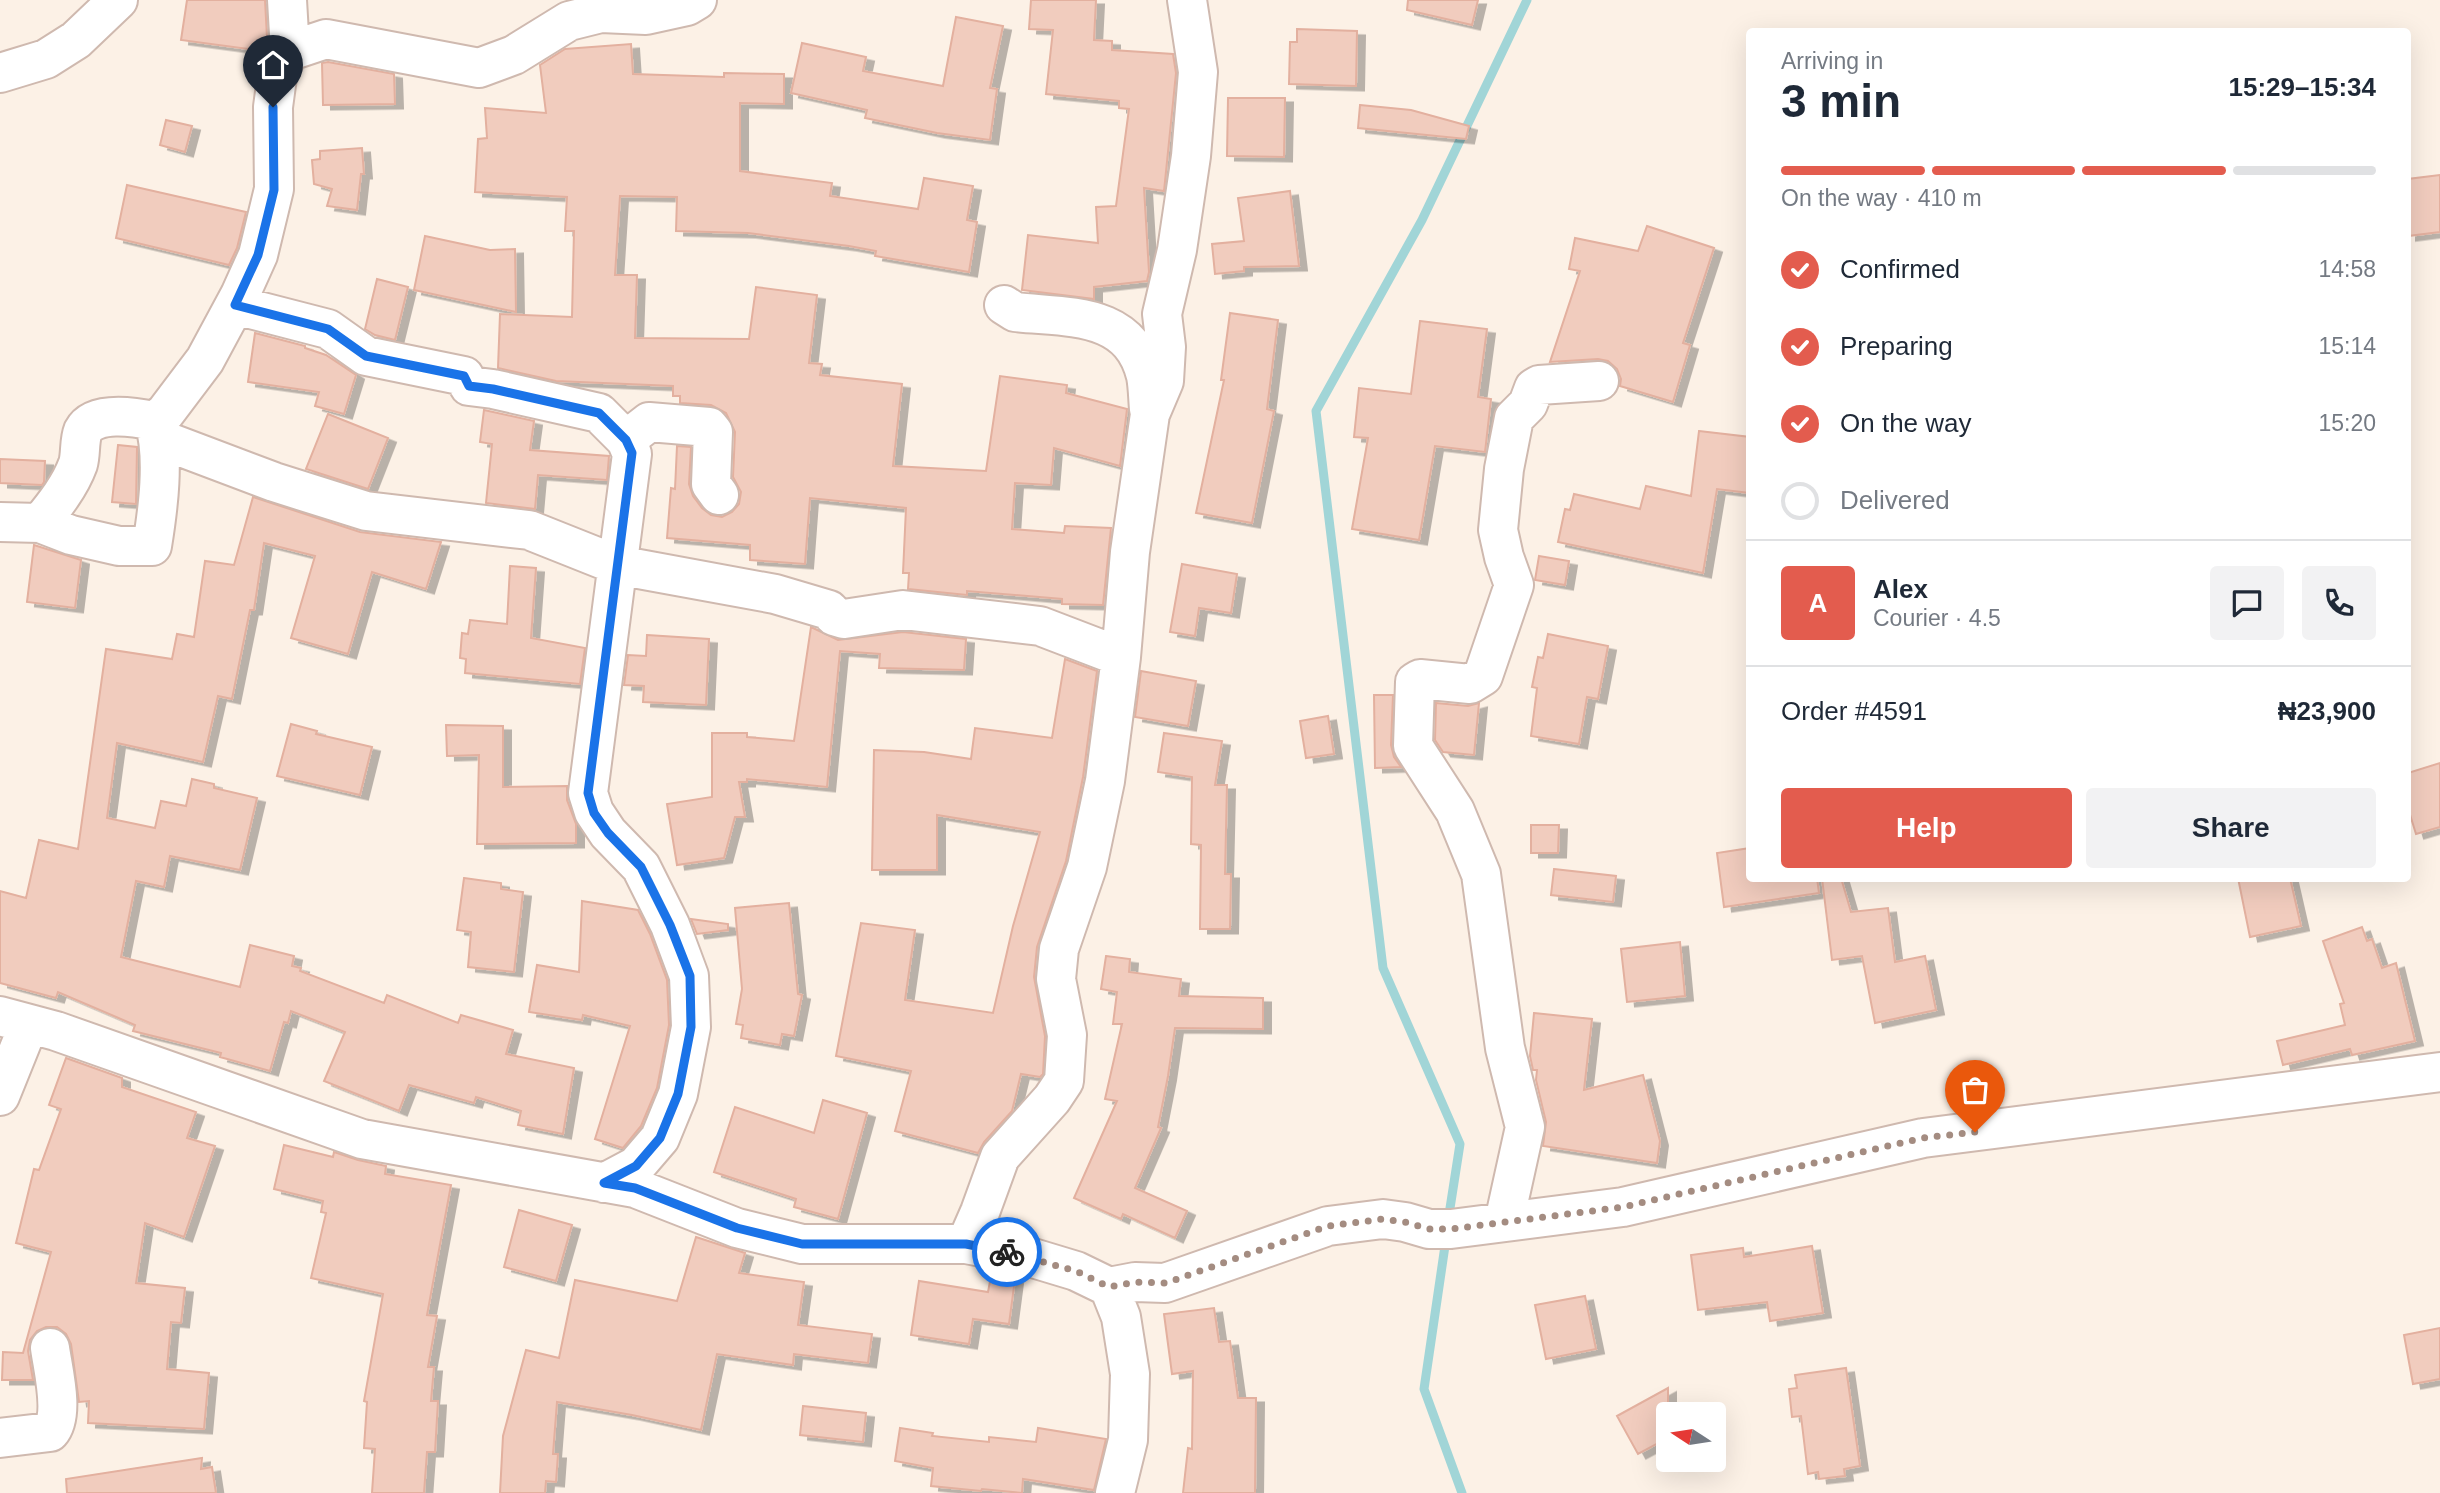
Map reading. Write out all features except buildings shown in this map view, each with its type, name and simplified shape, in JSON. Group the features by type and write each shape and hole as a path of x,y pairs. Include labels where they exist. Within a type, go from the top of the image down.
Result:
{"street":[{"path":"0,74 46,59 56,53 76,40 118,0"},
{"path":"0,522 40,523 71,535 119,545 152,546 156,516 157,430 165,413 205,360 258,255 274,190 273,107 278,70 289,51 287,0"},
{"path":"289,51 327,38 479,68 514,55 569,20 601,13 646,15 687,6 697,0"},
{"path":"1150,414 1164,381 1166,347 1162,314 1177,250 1191,156 1198,72 1187,0"},
{"path":"235,305 328,329 366,356 464,376 469,386 599,413 626,440 632,453 588,793 594,813 608,833 641,867 670,925 690,976 691,1027 678,1094 660,1138 636,1166 604,1183"},
{"path":"966,1244 1000,1157 1052,1099 1064,1081 1067,1035 1056,979 1059,949 1090,855 1105,781 1121,657 1130,552 1150,414 1146,375 1136,354 1121,333 1100,321 1015,312 1004,305"},
{"path":"1504,1222 1525,1126 1505,1048 1481,874 1455,811 1413,746 1415,682 1420,679 1470,684 1483,676 1514,585 1504,557 1499,530 1504,469 1514,418 1528,404 1534,388 1539,385 1599,381"},
{"path":"40,523 59,499 78,464 83,430 96,419 129,416 274,482 366,511 529,530 617,565 775,594 829,610 834,616 844,619 903,610 1040,626 1121,657"},
{"path":"626,440 649,422 709,427 713,432 711,484 719,495"},
{"path":"0,1096 15,1020 55,1031 362,1139 635,1188 737,1228 802,1244 966,1244 1023,1255 1076,1271 1109,1287 1135,1282 1166,1283 1328,1226 1383,1219 1429,1229 1451,1229 1623,1207 1923,1138 2440,1072"},
{"path":"1109,1287 1121,1317 1130,1374 1128,1440 1115,1493"},
{"path":"0,1438 50,1433 55,1427 58,1414 50,1348"}],"waterway":[{"path":"1448,1221 1460,1144 1383,968 1316,411 1422,220 1527,0"},
{"path":"1446,1239 1424,1389 1462,1493"}],"way so far":[{"path":"1007,1252 1076,1271 1109,1287 1135,1282 1166,1283 1328,1226 1383,1219 1429,1229 1451,1229 1623,1207 1923,1138 1975,1132"}],"route":[{"path":"273,107 274,190 258,255 235,305 328,329 366,356 464,376 469,386 599,413 626,440 632,453 588,793 594,813 608,833 641,867 670,925 690,976 691,1027 678,1094 660,1138 636,1166 604,1183 635,1188 737,1228 802,1244 966,1244 1007,1252"}]}
